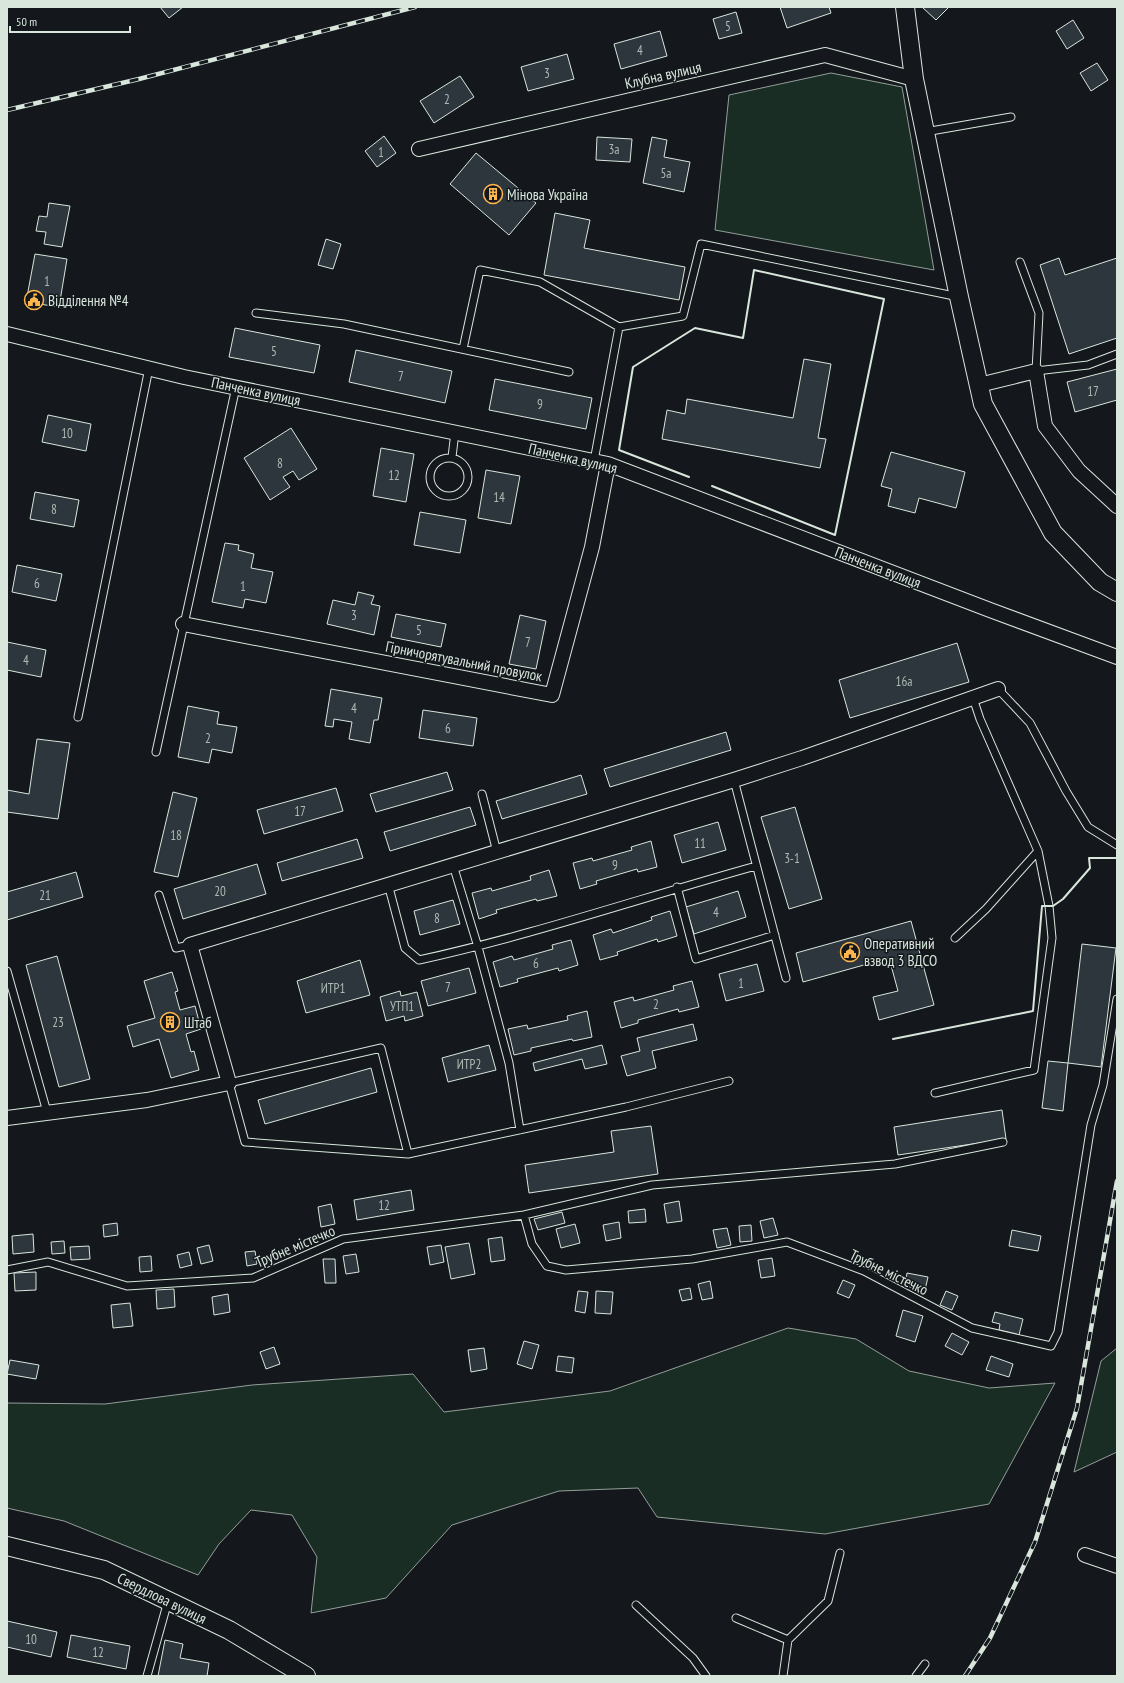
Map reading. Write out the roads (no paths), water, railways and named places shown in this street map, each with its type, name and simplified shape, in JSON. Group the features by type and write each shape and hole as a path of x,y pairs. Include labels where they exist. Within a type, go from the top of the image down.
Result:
{"street":[{"path":"905,7 914,79 959,297 983,404 1053,533 1100,582 1117,592"},
{"name":"Клубна вулиця","path":"419,149 824,55 914,79"},
{"name":"Панченка вулиця","path":"7,334 236,387 608,464 1117,657"},
{"path":"979,385 1036,371 1045,426 1079,471 1117,506"},
{"name":"Гірничорятувальний провулок","path":"183,624 552,695 592,547 608,464"},
{"path":"7,1118 147,1100 229,1083 190,945 734,780 998,689"},
{"name":"Свердлова вулиця","path":"7,1546 104,1570 230,1630 306,1676"},
{"path":"1085,1555 1117,1566"}],"lane":[{"path":"925,132 1011,117"},
{"path":"462,349 480,270 540,282 620,327 683,316 701,244 959,297"},
{"path":"1020,262 1039,313 1036,371 1088,365 1117,354"},
{"path":"256,313 344,324 569,372"},
{"path":"594,461 620,327"},
{"path":"78,717 149,368"},
{"path":"156,752 236,387"},
{"path":"452,457 455,432"},
{"path":"452,457 464,463 469,475 465,488 454,496 440,494 431,484 430,471 439,460 452,457"},
{"path":"998,689 1030,723 1066,791 1088,827 1117,845"},
{"path":"935,1093 1034,1070 1052,938 1038,852 980,719 973,698"},
{"path":"734,780 786,978"},
{"path":"482,794 497,852"},
{"path":"955,938 986,909 1038,852"},
{"path":"453,865 478,947 509,1063 520,1130"},
{"path":"388,884 405,948 419,960 478,947 756,866"},
{"path":"677,888 696,959 775,936"},
{"path":"159,895 176,948 190,945"},
{"path":"7,971 47,1112"},
{"name":"Трубне містечко","path":"524,1215 532,1244 547,1266 566,1270 692,1259 787,1242 864,1271 972,1328 1051,1346 1058,1332 1091,1125 1103,1085 1117,999"},
{"path":"408,1154 381,1048 229,1083 245,1142 408,1154 626,1106 729,1081"},
{"name":"Трубне містечко","path":"7,1270 48,1262 128,1286 253,1278 344,1239 524,1215 652,1186 895,1164 1003,1142"},
{"path":"783,1676 788,1640 828,1601 840,1553"},
{"path":"147,1676 168,1601"},
{"path":"636,1605 693,1658 706,1676"},
{"path":"736,1618 788,1640"},
{"path":"916,1676 925,1664"}],"railway":[{"path":"7,110 139,79 415,7"},
{"path":"965,1676 990,1638 1035,1542 1077,1408 1117,1181"}],"place":[{"name":"Мінова Україна","path":"493,194"},
{"name":"Відділення №4","path":"34,300"},
{"name":"Оперативний взвод 3 ВДСО","path":"850,952"},
{"name":"Штаб","path":"170,1022"}]}
